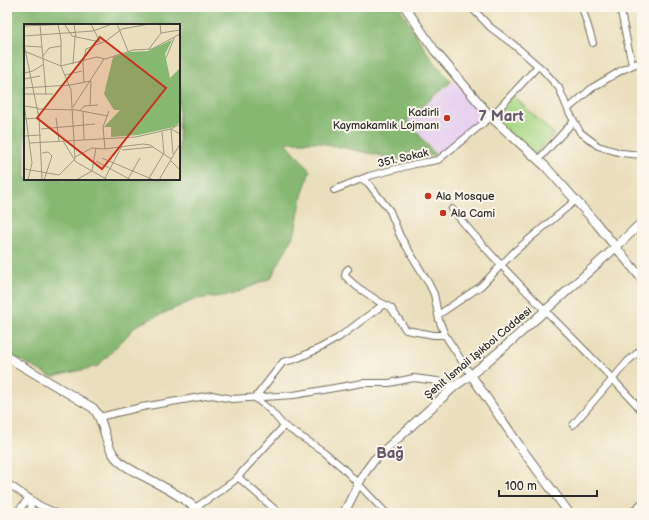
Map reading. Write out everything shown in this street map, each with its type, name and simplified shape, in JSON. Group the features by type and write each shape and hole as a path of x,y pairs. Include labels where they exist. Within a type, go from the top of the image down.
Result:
{"street":[{"path":"405,7 435,51 491,117 545,166 576,200 642,279"},
{"path":"471,7 490,27 538,66 559,88 580,132 598,146 621,153 642,155"},
{"path":"582,7 594,43"},
{"path":"620,7 632,65"},
{"path":"568,109 592,88 622,70 642,61"},
{"name":"351. Sokak","path":"334,190 362,179 415,164 438,160 491,117 538,66"},
{"path":"538,160 574,121"},
{"path":"362,179 390,211 400,236 429,284 434,294 438,315 445,335 521,448 569,513"},
{"path":"438,315 481,286 515,251 576,200"},
{"path":"452,209 545,311 642,411"},
{"name":"Şehit İsmail Işıkbol Caddesi","path":"344,513 358,482 374,460 454,386 471,375 545,311 642,222"},
{"path":"348,270 346,271 345,276 356,286 391,308 406,330 445,335"},
{"path":"255,398 283,362 296,359 338,338 384,304"},
{"path":"573,425 628,361 642,349"},
{"path":"7,357 87,404 100,417 106,441 117,459 125,466 179,496 198,510"},
{"path":"100,417 142,407 212,395 232,399 294,395 363,383 389,383 414,378 437,381 454,386"},
{"path":"255,398 270,410 284,426 323,451 358,482 386,513"},
{"path":"188,513 198,510 234,481 284,426"},
{"path":"238,477 280,513"},
{"path":"7,483 39,505 56,513"},
{"path":"16,513 29,498"},
{"path":"29,498 32,513"},
{"path":"636,512 642,504"}],"shaded area":[{"name":"Kadirli Kaymakamlık Lojmanı","path":"455,80 486,117 439,157 408,120"}],"green space":[{"path":"7,7 399,7 429,55 452,81 407,120 435,154 424,158 402,160 316,142 286,142 310,171 302,196 295,232 271,278 231,295 196,299 137,325 98,366 52,377 7,353"},
{"path":"512,95 554,134 533,156 491,117"}],"place":[{"name":"Kadirli Kaymakamlık Lojmanı","path":"447,118"},
{"name":"Ala Mosque","path":"428,196"},
{"name":"Ala Cami","path":"443,213"}],"district":[{"name":"7 Mart","path":"501,116"},
{"name":"Bağ","path":"390,453"}]}
